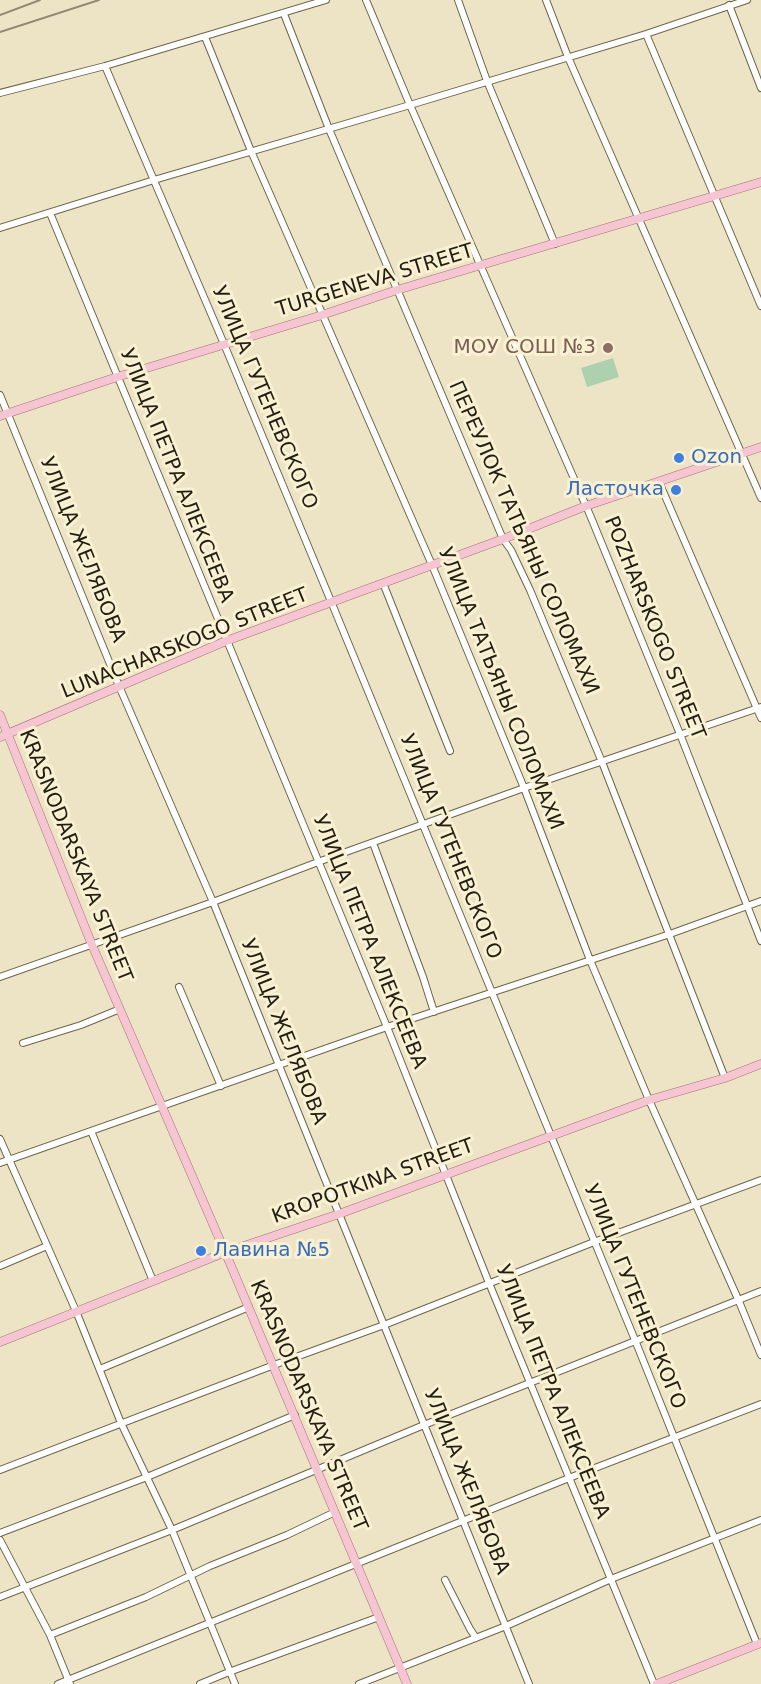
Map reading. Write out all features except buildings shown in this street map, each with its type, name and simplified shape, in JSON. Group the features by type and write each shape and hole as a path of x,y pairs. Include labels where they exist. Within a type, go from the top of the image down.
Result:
{"main road":[{"name":"TURGENEVA STREET","path":"4,415 117,377 397,290 761,182"},
{"name":"LUNACHARSKOGO STREET","path":"4,735 226,641 586,506 761,447"},
{"name":"KRASNODARSKAYA STREET","path":"0,715 4,735 13,750 92,945 226,1252 407,1684"},
{"name":"KROPOTKINA STREET","path":"0,1342 226,1252 339,1214 649,1100 761,1064"},
{"path":"656,1684 759,1644"}],"street":[{"path":"0,93 105,66 326,0"},
{"name":"POZHARSKOGO STREET","path":"366,0 586,506 680,734 761,941"},
{"path":"458,0 487,81 555,244"},
{"path":"546,0 568,57 761,498"},
{"path":"0,228 646,34 747,0"},
{"path":"729,5 761,88"},
{"name":"ПЕРЕУЛОК ТАТЬЯНЫ СОЛОМАХИ","path":"284,14 328,129 503,539 511,550 530,590 602,762 725,1077"},
{"path":"646,34 761,306"},
{"name":"УЛИЦА ТАТЬЯНЫ СОЛОМАХИ","path":"205,37 251,151 432,565 524,788 590,960 649,1100 761,1355"},
{"name":"УЛИЦА ГУТЕНЕВСКОГО","path":"105,66 332,603 759,1644"},
{"name":"УЛИЦА ПЕТРА АЛЕКСЕЕВА","path":"50,213 387,1027 611,1580 656,1684"},
{"name":"УЛИЦА ЖЕЛЯБОВА","path":"0,394 4,415 213,902 529,1684"},
{"path":"659,482 759,708 761,718"},
{"path":"383,583 450,751"},
{"path":"0,967 2,976 213,902 524,788 759,708"},
{"path":"373,843 434,1012"},
{"path":"0,1163 387,1027 670,934 761,901"},
{"path":"179,987 221,1086"},
{"name":"KRASNODARSKAYA STREET","path":"23,1043 81,1025 120,1009"},
{"path":"91,1131 153,1281"},
{"path":"0,1139 76,1311 121,1423 172,1530 235,1684"},
{"path":"0,1470 274,1365 384,1326 594,1242 761,1180"},
{"path":"0,1266 46,1246"},
{"path":"0,1597 172,1530 424,1425 761,1291"},
{"path":"100,1369 249,1307"},
{"path":"58,1684 69,1682 210,1622 569,1478 761,1404"},
{"path":"0,1533 147,1477 295,1415"},
{"path":"50,1635 135,1601 335,1512"},
{"path":"358,1684 506,1626 611,1580 761,1520"},
{"path":"0,1540 50,1635 69,1682"},
{"path":"445,1580 476,1638"},
{"path":"200,1684 379,1617"}],"green space":[{"path":"613,358 619,377 587,387 581,368"}],"railway":[{"path":"0,15 40,0"},
{"path":"0,32 99,0"}],"place":[{"name":"МОУ СОШ №3","path":"608,348"},
{"name":"Ozon","path":"679,458"},
{"name":"Ласточка","path":"676,490"},
{"name":"Лавина №5","path":"201,1251"}]}
